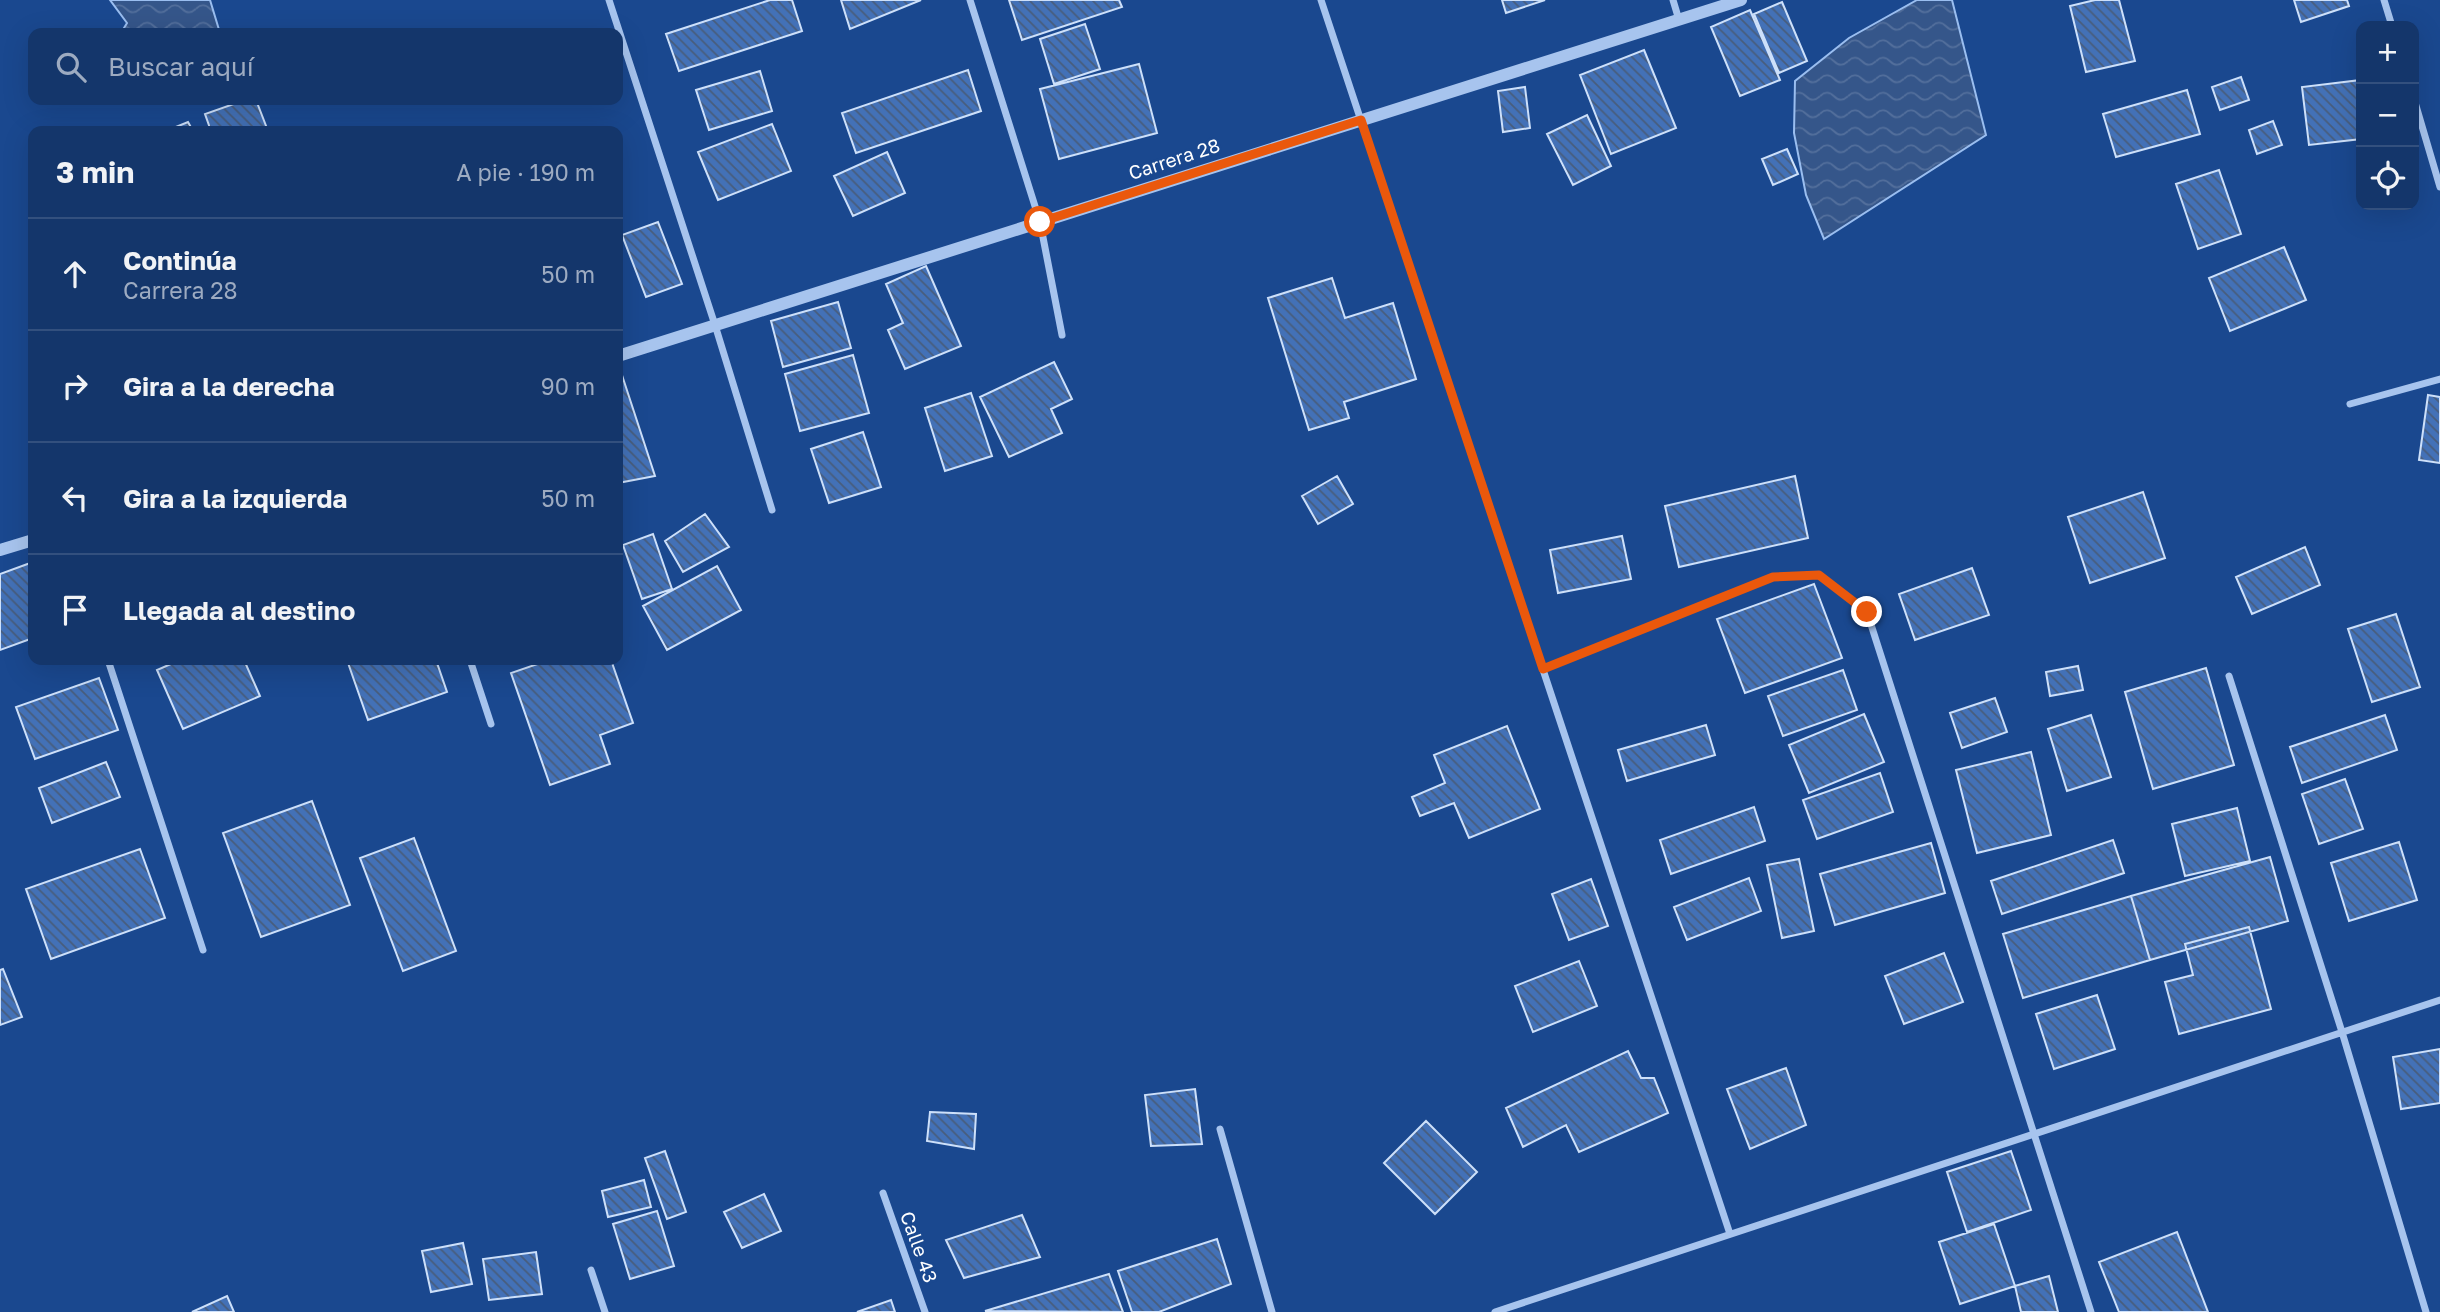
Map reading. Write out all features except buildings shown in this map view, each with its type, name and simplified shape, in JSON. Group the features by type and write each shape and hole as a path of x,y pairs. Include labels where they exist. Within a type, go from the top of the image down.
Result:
{"street":[{"path":"609,0 618,28"},
{"path":"970,0 1040,222 1062,335"},
{"path":"1321,0 1730,1234"},
{"path":"1673,0 1679,19"},
{"name":"Carrera 28","path":"623,354 1741,0"},
{"path":"2384,0 2390,21"},
{"path":"623,43 772,510"},
{"path":"2419,116 2440,187"},
{"path":"2350,404 2440,379"},
{"path":"0,551 28,542"},
{"path":"1543,669 1773,577 1819,575 1867,612 2036,1133 2091,1312"},
{"path":"110,665 203,950"},
{"path":"472,665 491,724"},
{"path":"2229,676 2342,1032 2426,1312"},
{"path":"1495,1312 2440,1000"},
{"path":"1220,1129 1272,1312"},
{"name":"Calle 43","path":"883,1193 925,1312"},
{"path":"591,1270 605,1312"}],"water":[{"path":"110,0 210,0 218,28 124,28 127,23"},
{"path":"1917,0 1952,0 1986,135 1824,239 1806,195 1794,133 1795,81 1849,38"}],"route":[{"path":"1040,222 1361,120 1543,669 1773,577 1819,575 1867,612"}]}
